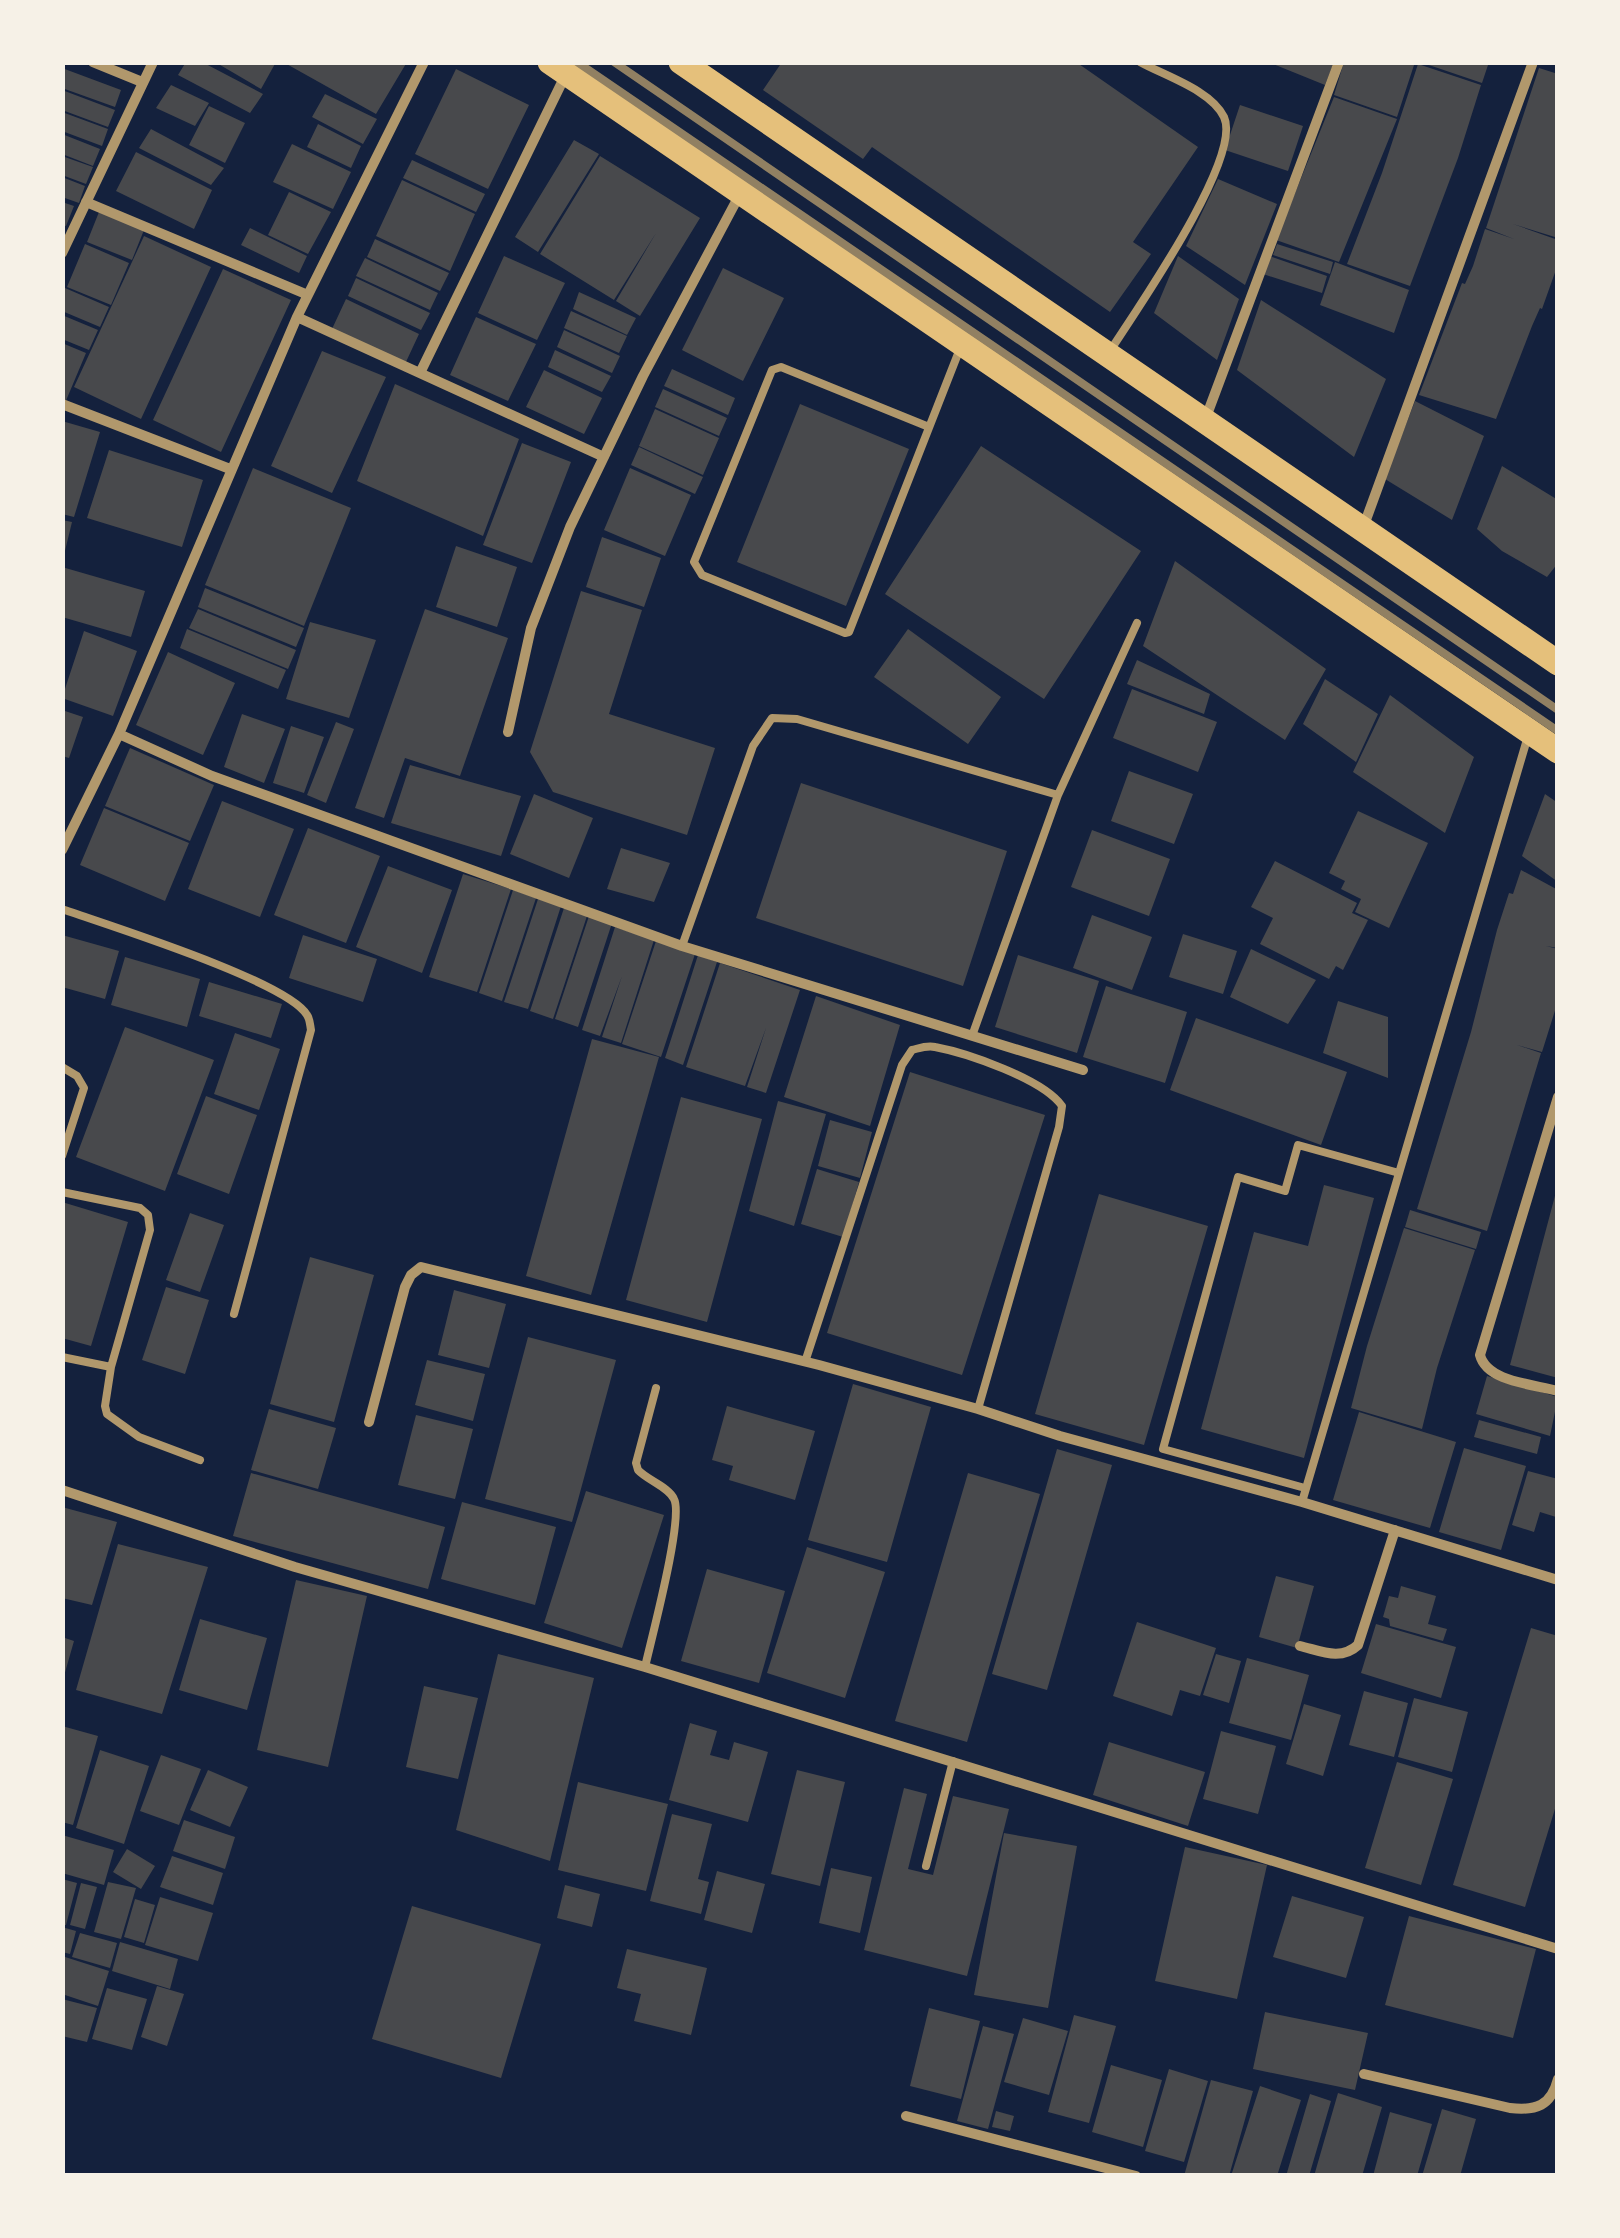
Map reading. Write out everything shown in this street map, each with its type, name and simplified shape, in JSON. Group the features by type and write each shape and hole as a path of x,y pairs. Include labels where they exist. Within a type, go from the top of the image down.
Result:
{"main road":[{"path":"681,62 1558,664"},
{"path":"558,68 1558,752"}],"street":[{"path":"92,62 142,82"},
{"path":"62,253 153,62"},
{"path":"62,850 119,734 308,295 424,62"},
{"path":"1204,420 1340,62"},
{"path":"1363,529 1533,62"},
{"path":"420,373 558,68"},
{"path":"508,732 531,628 570,527 740,194"},
{"path":"86,202 308,295"},
{"path":"298,317 604,457"},
{"path":"62,404 230,470"},
{"path":"119,734 212,776 682,946 1083,1070"},
{"path":"1558,1097 1480,1354 1483,1365 1493,1374 1558,1391"},
{"path":"369,1422 405,1287 411,1275 421,1268 805,1362 978,1409 1558,1580"},
{"path":"62,1490 296,1566 645,1667 1558,1949"},
{"path":"1300,1646 1340,1655 1358,1645 1395,1530"},
{"path":"1364,2074 1510,2108 1534,2110 1546,2104 1558,2078"},
{"path":"906,2116 1136,2176"}],"lane":[{"path":"1108,355 1192,219 1213,178 1225,140 1225,119 1216,107 1202,95 1140,62"},
{"path":"929,427 781,368 772,370 694,562 696,569 702,575 849,632 929,427 962,342"},
{"path":"972,1036 1058,794 1137,623"},
{"path":"682,946 752,746 772,718 797,719 1058,794"},
{"path":"1302,1502 1529,732"},
{"path":"62,910 214,962 285,998 307,1014 311,1030 234,1314"},
{"path":"805,1362 902,1064 912,1050 931,1045 1024,1077 1054,1095 1062,1106 978,1409"},
{"path":"62,1067 77,1076 84,1088 62,1156"},
{"path":"1305,1488 1163,1449 1238,1178 1285,1191 1298,1145 1400,1172"},
{"path":"62,1192 140,1208 148,1215 150,1230 111,1367 105,1406 107,1414 139,1437 200,1460"},
{"path":"62,1356 111,1367"},
{"path":"645,1667 674,1536 676,1505 674,1497 638,1470 636,1463 656,1388"},
{"path":"926,1866 953,1761"}],"building":[{"path":"186,62 202,62 263,94 250,113 178,75"},
{"path":"215,62 276,62 261,89"},
{"path":"283,62 407,62 376,114"},
{"path":"782,62 1076,62 1198,147 1133,242 1151,254 1110,312 872,147 863,159 763,90"},
{"path":"1268,62 1334,62 1325,85"},
{"path":"1344,62 1415,62 1397,117 1334,95"},
{"path":"1423,63 1488,65 1482,83"},
{"path":"1418,64 1481,85 1410,286 1347,264"},
{"path":"62,68 121,90 115,107 62,88"},
{"path":"1539,68 1558,74 1558,238 1513,224 1558,240 1558,264 1496,419 1419,395 1485,229 1514,239 1486,228"},
{"path":"456,69 529,105 488,189 415,154"},
{"path":"171,85 209,103 195,126 156,108"},
{"path":"62,90 115,110 108,127 62,110"},
{"path":"325,94 377,119 363,144 312,117"},
{"path":"1334,97 1397,119 1339,262 1276,240"},
{"path":"1240,105 1303,126 1288,171 1225,150"},
{"path":"209,106 245,123 225,163 189,145"},
{"path":"62,112 108,129 102,146 62,131"},
{"path":"318,124 361,146 351,168 307,147"},
{"path":"151,129 224,168 211,185 139,148"},
{"path":"62,134 100,149 93,166 62,154"},
{"path":"574,140 599,154 538,252 515,237"},
{"path":"292,144 351,172 333,209 273,182"},
{"path":"136,152 212,190 194,229 116,191"},
{"path":"62,156 93,167 86,184 62,175"},
{"path":"600,156 700,218 640,316 616,301 656,233 614,300 540,254"},
{"path":"412,160 485,194 476,212 403,178"},
{"path":"62,177 85,186 79,203 62,197"},
{"path":"1218,179 1277,204 1245,285 1186,246"},
{"path":"402,180 475,214 450,271 376,236"},
{"path":"289,192 331,212 308,254 268,235"},
{"path":"62,202 74,206 66,226 62,225"},
{"path":"99,212 144,230 132,260 87,242"},
{"path":"250,228 307,256 299,273 241,245"},
{"path":"144,236 211,267 141,419 74,387"},
{"path":"375,239 449,273 440,291 367,257"},
{"path":"85,244 129,263 111,305 67,287"},
{"path":"1277,244 1333,262 1330,274 1273,255"},
{"path":"504,256 565,283 537,340 478,313"},
{"path":"1178,256 1239,299 1217,360 1154,313"},
{"path":"1269,256 1327,276 1322,293 1263,274"},
{"path":"365,258 438,293 430,310 356,276"},
{"path":"1335,262 1409,290 1394,333 1320,305"},
{"path":"723,268 784,298 743,381 682,350"},
{"path":"223,269 291,300 221,452 153,420"},
{"path":"356,278 430,313 421,330 348,296"},
{"path":"65,288 109,307 100,327 62,311"},
{"path":"579,292 636,318 627,335 573,309"},
{"path":"346,299 419,334 405,364 332,329"},
{"path":"1261,300 1386,379 1354,457 1237,370"},
{"path":"571,311 627,336 619,353 564,328"},
{"path":"62,315 98,330 89,350 62,339"},
{"path":"476,317 536,344 508,401 450,375"},
{"path":"564,330 620,356 612,373 557,347"},
{"path":"62,343 86,353 65,403 62,402"},
{"path":"555,350 611,376 602,392 548,367"},
{"path":"322,351 386,377 332,493 271,466"},
{"path":"672,369 735,398 728,415 664,386"},
{"path":"544,370 602,398 584,434 526,407"},
{"path":"395,384 519,439 483,536 357,481"},
{"path":"663,389 727,418 719,436 655,407"},
{"path":"1415,401 1484,436 1452,520 1385,479"},
{"path":"800,404 909,449 846,606 737,562"},
{"path":"655,409 719,438 703,475 639,446"},
{"path":"62,421 100,432 74,517 62,514"},
{"path":"522,443 571,462 532,563 483,545"},
{"path":"981,446 1141,551 1044,699 885,594"},
{"path":"639,447 703,477 695,494 631,465"},
{"path":"109,450 203,480 182,547 87,518"},
{"path":"1502,466 1558,500 1558,563 1547,577 1502,551 1477,529"},
{"path":"253,468 351,508 304,626 205,585"},
{"path":"630,468 691,495 665,556 604,530"},
{"path":"62,520 72,522 64,555 62,555"},
{"path":"602,537 661,558 644,607 586,587"},
{"path":"456,546 517,567 497,627 436,607"},
{"path":"1175,561 1326,669 1285,740 1143,646"},
{"path":"62,567 145,591 131,637 62,617"},
{"path":"205,588 304,628 296,647 198,607"},
{"path":"581,591 642,610 609,714 715,748 687,835 553,792 530,752"},
{"path":"198,609 296,650 288,669 189,628"},
{"path":"425,609 508,638 460,776 405,758 384,818 355,808"},
{"path":"310,622 376,640 349,718 286,699"},
{"path":"187,629 286,670 278,689 180,648"},
{"path":"908,629 1001,697 968,744 874,677"},
{"path":"84,631 137,651 113,716 62,698"},
{"path":"168,652 235,683 203,755 136,725"},
{"path":"1137,660 1210,694 1204,714 1127,684"},
{"path":"1325,679 1378,714 1356,762 1303,724"},
{"path":"1132,689 1217,722 1198,772 1113,738"},
{"path":"1390,695 1474,757 1445,833 1353,772"},
{"path":"62,710 83,717 69,758 62,756"},
{"path":"242,714 285,729 264,783 224,767"},
{"path":"336,722 354,729 326,803 307,795"},
{"path":"291,726 324,737 304,793 273,783"},
{"path":"130,748 214,785 190,841 105,806"},
{"path":"410,765 521,796 501,856 391,823"},
{"path":"1129,771 1193,794 1174,844 1111,821"},
{"path":"801,783 1007,851 963,986 756,918"},
{"path":"534,794 593,818 569,878 510,854"},
{"path":"1545,794 1558,803 1558,882 1522,856"},
{"path":"222,801 294,829 260,917 188,889"},
{"path":"104,808 189,843 165,901 80,865"},
{"path":"1358,811 1428,843 1389,928 1355,912 1361,899 1341,889 1345,881 1329,873"},
{"path":"308,828 380,856 346,943 274,915"},
{"path":"1092,830 1170,859 1149,916 1071,887"},
{"path":"621,848 670,863 654,902 607,889"},
{"path":"1275,861 1357,903 1352,913 1368,920 1343,970 1336,966 1329,979 1260,944 1273,918 1251,907"},
{"path":"388,866 452,890 422,973 356,947"},
{"path":"1521,870 1558,890 1558,948 1546,946 1558,949 1558,1001 1542,1052 1517,1045 1541,1053 1487,1231 1417,1209 1471,1032 1497,930"},
{"path":"463,874 511,889 477,992 429,977"},
{"path":"513,890 536,898 502,1001 479,993"},
{"path":"538,899 561,906 528,1009 504,1002"},
{"path":"564,908 587,916 553,1019 530,1011"},
{"path":"1092,915 1152,937 1132,990 1073,968"},
{"path":"589,916 612,923 578,1027 555,1019"},
{"path":"615,927 654,940 621,1043 602,1037 622,976 600,1036 582,1030"},
{"path":"1183,934 1237,951 1223,994 1169,977"},
{"path":"62,935 119,951 105,999 62,987"},
{"path":"303,935 377,959 363,1002 289,978"},
{"path":"656,941 695,954 661,1057 622,1044"},
{"path":"1251,949 1316,980 1288,1024 1230,997"},
{"path":"698,955 717,962 683,1065 665,1058"},
{"path":"1018,955 1099,981 1077,1053 995,1027"},
{"path":"125,957 200,979 187,1027 111,1005"},
{"path":"720,963 800,990 766,1093 747,1087 766,1028 745,1086 686,1067"},
{"path":"209,982 282,1004 271,1038 199,1016"},
{"path":"1106,986 1187,1012 1165,1083 1083,1057"},
{"path":"816,996 900,1025 870,1126 784,1097"},
{"path":"1338,1001 1388,1017 1388,1078 1323,1053"},
{"path":"1196,1018 1347,1072 1321,1145 1170,1090"},
{"path":"125,1027 214,1060 165,1191 76,1157"},
{"path":"235,1033 280,1049 259,1110 214,1094"},
{"path":"592,1039 659,1057 591,1295 526,1276"},
{"path":"910,1072 1045,1115 962,1375 827,1333"},
{"path":"206,1096 257,1115 229,1194 177,1174"},
{"path":"681,1097 762,1119 707,1322 626,1300"},
{"path":"778,1101 826,1114 794,1226 749,1211"},
{"path":"830,1120 872,1132 860,1178 818,1166"},
{"path":"817,1169 859,1182 843,1237 801,1224"},
{"path":"1324,1185 1374,1198 1304,1458 1201,1429 1254,1232 1308,1246"},
{"path":"1558,1193 1558,1378 1510,1365"},
{"path":"1099,1194 1208,1226 1144,1445 1035,1414"},
{"path":"62,1202 128,1222 91,1346 62,1338"},
{"path":"1410,1210 1481,1232 1476,1249 1405,1227"},
{"path":"190,1213 224,1225 200,1292 166,1280"},
{"path":"1404,1228 1475,1250 1422,1429 1351,1408"},
{"path":"310,1257 374,1275 334,1422 270,1404"},
{"path":"166,1287 209,1300 185,1374 142,1360"},
{"path":"454,1290 506,1304 489,1368 438,1355"},
{"path":"528,1337 616,1360 572,1522 485,1499"},
{"path":"427,1360 485,1374 473,1421 415,1405"},
{"path":"1487,1376 1558,1397 1550,1436 1476,1414"},
{"path":"853,1384 931,1407 887,1562 808,1540"},
{"path":"727,1406 815,1431 795,1500 729,1480 733,1466 712,1460"},
{"path":"269,1409 336,1428 318,1489 251,1470"},
{"path":"1359,1412 1456,1442 1430,1528 1333,1500"},
{"path":"416,1415 473,1429 455,1499 398,1485"},
{"path":"1479,1420 1541,1437 1537,1454 1474,1437"},
{"path":"1464,1448 1526,1466 1501,1550 1439,1532"},
{"path":"1057,1449 1112,1465 1047,1690 992,1674"},
{"path":"1528,1471 1558,1479 1556,1517 1540,1512 1534,1532 1512,1525"},
{"path":"251,1473 445,1527 428,1589 233,1536"},
{"path":"968,1473 1040,1494 967,1742 895,1721"},
{"path":"586,1491 664,1515 622,1648 544,1623"},
{"path":"462,1502 556,1527 535,1605 441,1579"},
{"path":"62,1507 117,1522 92,1605 62,1598"},
{"path":"118,1544 208,1567 162,1714 76,1690"},
{"path":"807,1547 885,1572 845,1698 767,1673"},
{"path":"707,1569 785,1591 759,1683 681,1661"},
{"path":"1276,1576 1314,1586 1297,1648 1259,1637"},
{"path":"296,1580 367,1596 328,1767 257,1750"},
{"path":"1401,1586 1436,1596 1428,1624 1447,1629 1443,1641 1390,1626 1389,1619 1383,1617 1389,1596 1398,1598"},
{"path":"200,1619 267,1638 247,1710 179,1690"},
{"path":"1137,1622 1216,1648 1200,1696 1180,1690 1172,1716 1113,1696"},
{"path":"1376,1624 1456,1647 1441,1698 1361,1673"},
{"path":"1531,1628 1558,1636 1558,1799 1525,1907 1453,1885"},
{"path":"62,1637 74,1641 64,1676 62,1676"},
{"path":"498,1654 594,1678 550,1861 456,1830"},
{"path":"1216,1654 1241,1661 1229,1703 1203,1695"},
{"path":"1247,1658 1309,1675 1291,1740 1229,1723"},
{"path":"424,1686 478,1698 458,1779 406,1767"},
{"path":"1364,1691 1408,1703 1394,1757 1349,1745"},
{"path":"1414,1698 1468,1712 1452,1772 1398,1757"},
{"path":"1304,1704 1341,1715 1323,1776 1286,1764"},
{"path":"690,1723 717,1731 710,1755 729,1760 734,1742 768,1752 748,1822 669,1800"},
{"path":"62,1726 98,1736 73,1825 62,1822"},
{"path":"1221,1731 1276,1746 1258,1814 1203,1799"},
{"path":"1109,1742 1205,1772 1188,1826 1093,1795"},
{"path":"100,1750 149,1766 124,1844 76,1828"},
{"path":"161,1755 201,1769 179,1825 140,1811"},
{"path":"1397,1762 1453,1779 1421,1885 1365,1868"},
{"path":"208,1770 248,1787 230,1827 190,1810"},
{"path":"797,1770 845,1782 820,1886 771,1874"},
{"path":"578,1782 668,1804 646,1891 558,1870"},
{"path":"904,1788 927,1794 908,1869 933,1875 953,1796 1009,1809 967,1976 864,1950"},
{"path":"672,1814 712,1824 698,1879 709,1882 701,1914 650,1901"},
{"path":"184,1820 235,1837 225,1869 173,1851"},
{"path":"1004,1833 1077,1846 1048,2008 974,1995"},
{"path":"62,1835 114,1850 104,1885 62,1873"},
{"path":"1185,1847 1267,1865 1237,1999 1155,1981"},
{"path":"127,1849 155,1866 141,1889 113,1872"},
{"path":"172,1856 223,1873 213,1905 160,1887"},
{"path":"831,1868 872,1877 860,1933 819,1923"},
{"path":"717,1871 765,1884 752,1933 704,1920"},
{"path":"62,1879 77,1883 66,1925 62,1925"},
{"path":"108,1882 136,1888 121,1939 94,1932"},
{"path":"81,1883 97,1887 85,1929 70,1925"},
{"path":"565,1885 600,1894 592,1927 557,1918"},
{"path":"1292,1896 1364,1917 1346,1978 1273,1957"},
{"path":"160,1897 213,1913 198,1961 145,1945"},
{"path":"135,1899 155,1905 144,1943 124,1937"},
{"path":"412,1906 541,1944 501,2078 372,2039"},
{"path":"1409,1916 1536,1949 1513,2038 1385,2005"},
{"path":"62,1927 76,1931 70,1954 62,1952"},
{"path":"80,1933 117,1943 110,1968 72,1957"},
{"path":"120,1942 178,1959 170,1989 112,1971"},
{"path":"627,1949 707,1968 691,2035 634,2021 641,1994 617,1988"},
{"path":"62,1956 109,1971 98,2006 62,1994"},
{"path":"157,1986 184,1994 167,2046 141,2037"},
{"path":"107,1988 147,1999 132,2050 92,2039"},
{"path":"62,1999 97,2008 87,2042 62,2036"},
{"path":"929,2008 980,2021 961,2099 910,2086"},
{"path":"1265,2012 1368,2033 1355,2090 1253,2069"},
{"path":"1074,2015 1116,2026 1089,2123 1048,2112"},
{"path":"1023,2018 1068,2031 1049,2095 1004,2082"},
{"path":"983,2026 1014,2034 988,2129 957,2121"},
{"path":"1111,2065 1162,2080 1143,2147 1092,2132"},
{"path":"1169,2069 1208,2081 1184,2162 1145,2151"},
{"path":"1211,2080 1253,2091 1229,2176 1184,2176"},
{"path":"1260,2086 1301,2100 1277,2176 1231,2176"},
{"path":"1338,2093 1382,2107 1362,2176 1314,2176"},
{"path":"1310,2094 1331,2101 1309,2176 1286,2176"},
{"path":"1442,2109 1476,2119 1460,2176 1422,2176"},
{"path":"996,2111 1014,2116 1010,2131 992,2127"},
{"path":"1390,2112 1432,2124 1417,2176 1373,2176"}],"railway":[{"path":"577,62 1558,731"},
{"path":"614,62 1558,710"}]}
